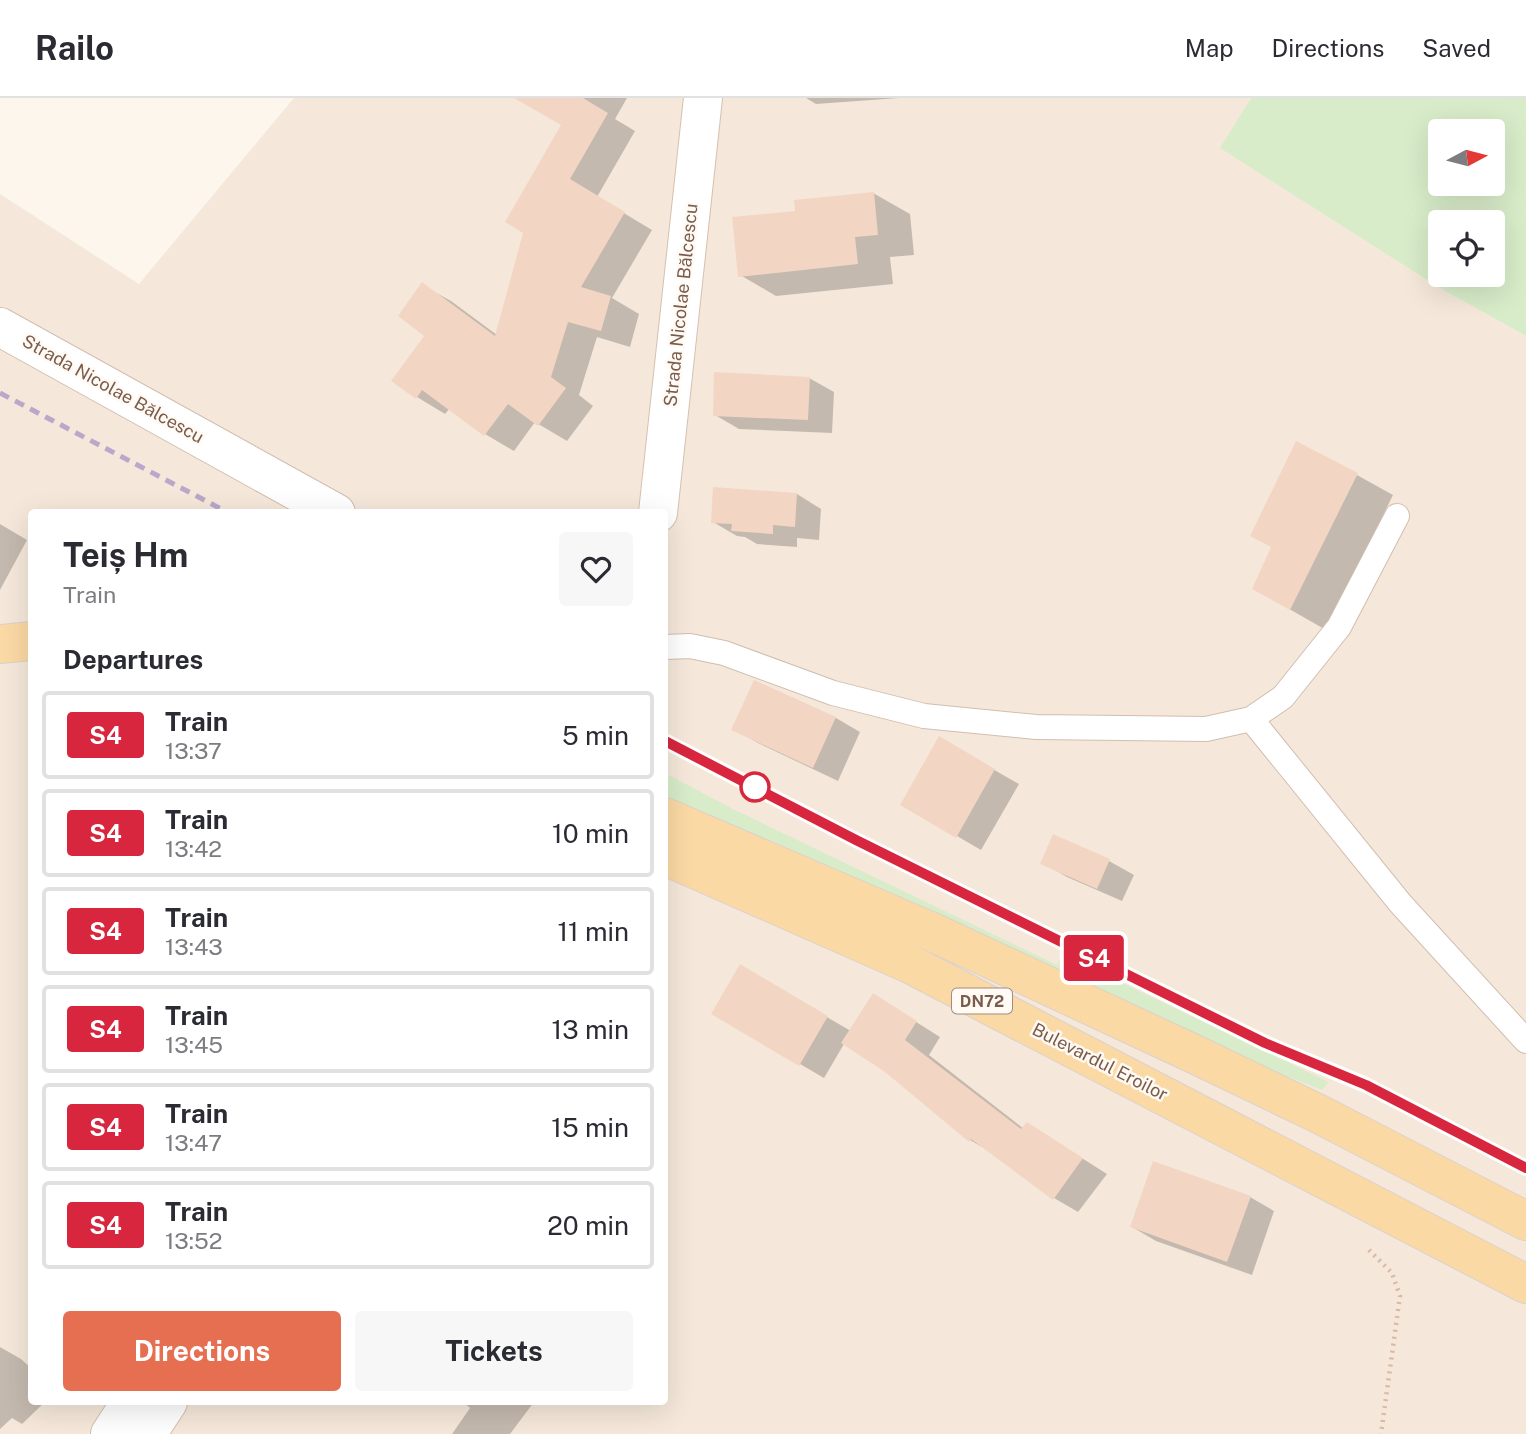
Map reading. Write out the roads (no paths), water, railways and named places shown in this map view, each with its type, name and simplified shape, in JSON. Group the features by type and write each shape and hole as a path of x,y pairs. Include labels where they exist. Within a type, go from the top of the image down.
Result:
{"main road":[{"name":"Strada Nicolae Bălcescu","path":"658,509 704,98"},
{"name":"Strada Nicolae Bălcescu","path":"0,327 329,509"},
{"path":"0,644 28,641"},
{"name":"DN72","path":"668,818 930,931 1319,1114 1526,1221"},
{"name":"Bulevardul Eroilor","path":"668,857 910,964 1526,1284"},
{"path":"110,1434 129,1405"},
{"path":"147,1434 166,1405"}],"lane":[{"path":"668,647 690,646 724,653 833,693 924,716 1036,727 1206,729 1251,719 1283,697 1339,627 1397,516"},
{"path":"1251,719 1399,902 1526,1041"}],"railway":[{"path":"0,393 221,509"},
{"path":"668,743 856,840 1265,1043 1366,1085 1526,1168"}],"train":[{"name":"S4","path":"668,743 856,840 1265,1043 1366,1085 1526,1168"}]}
